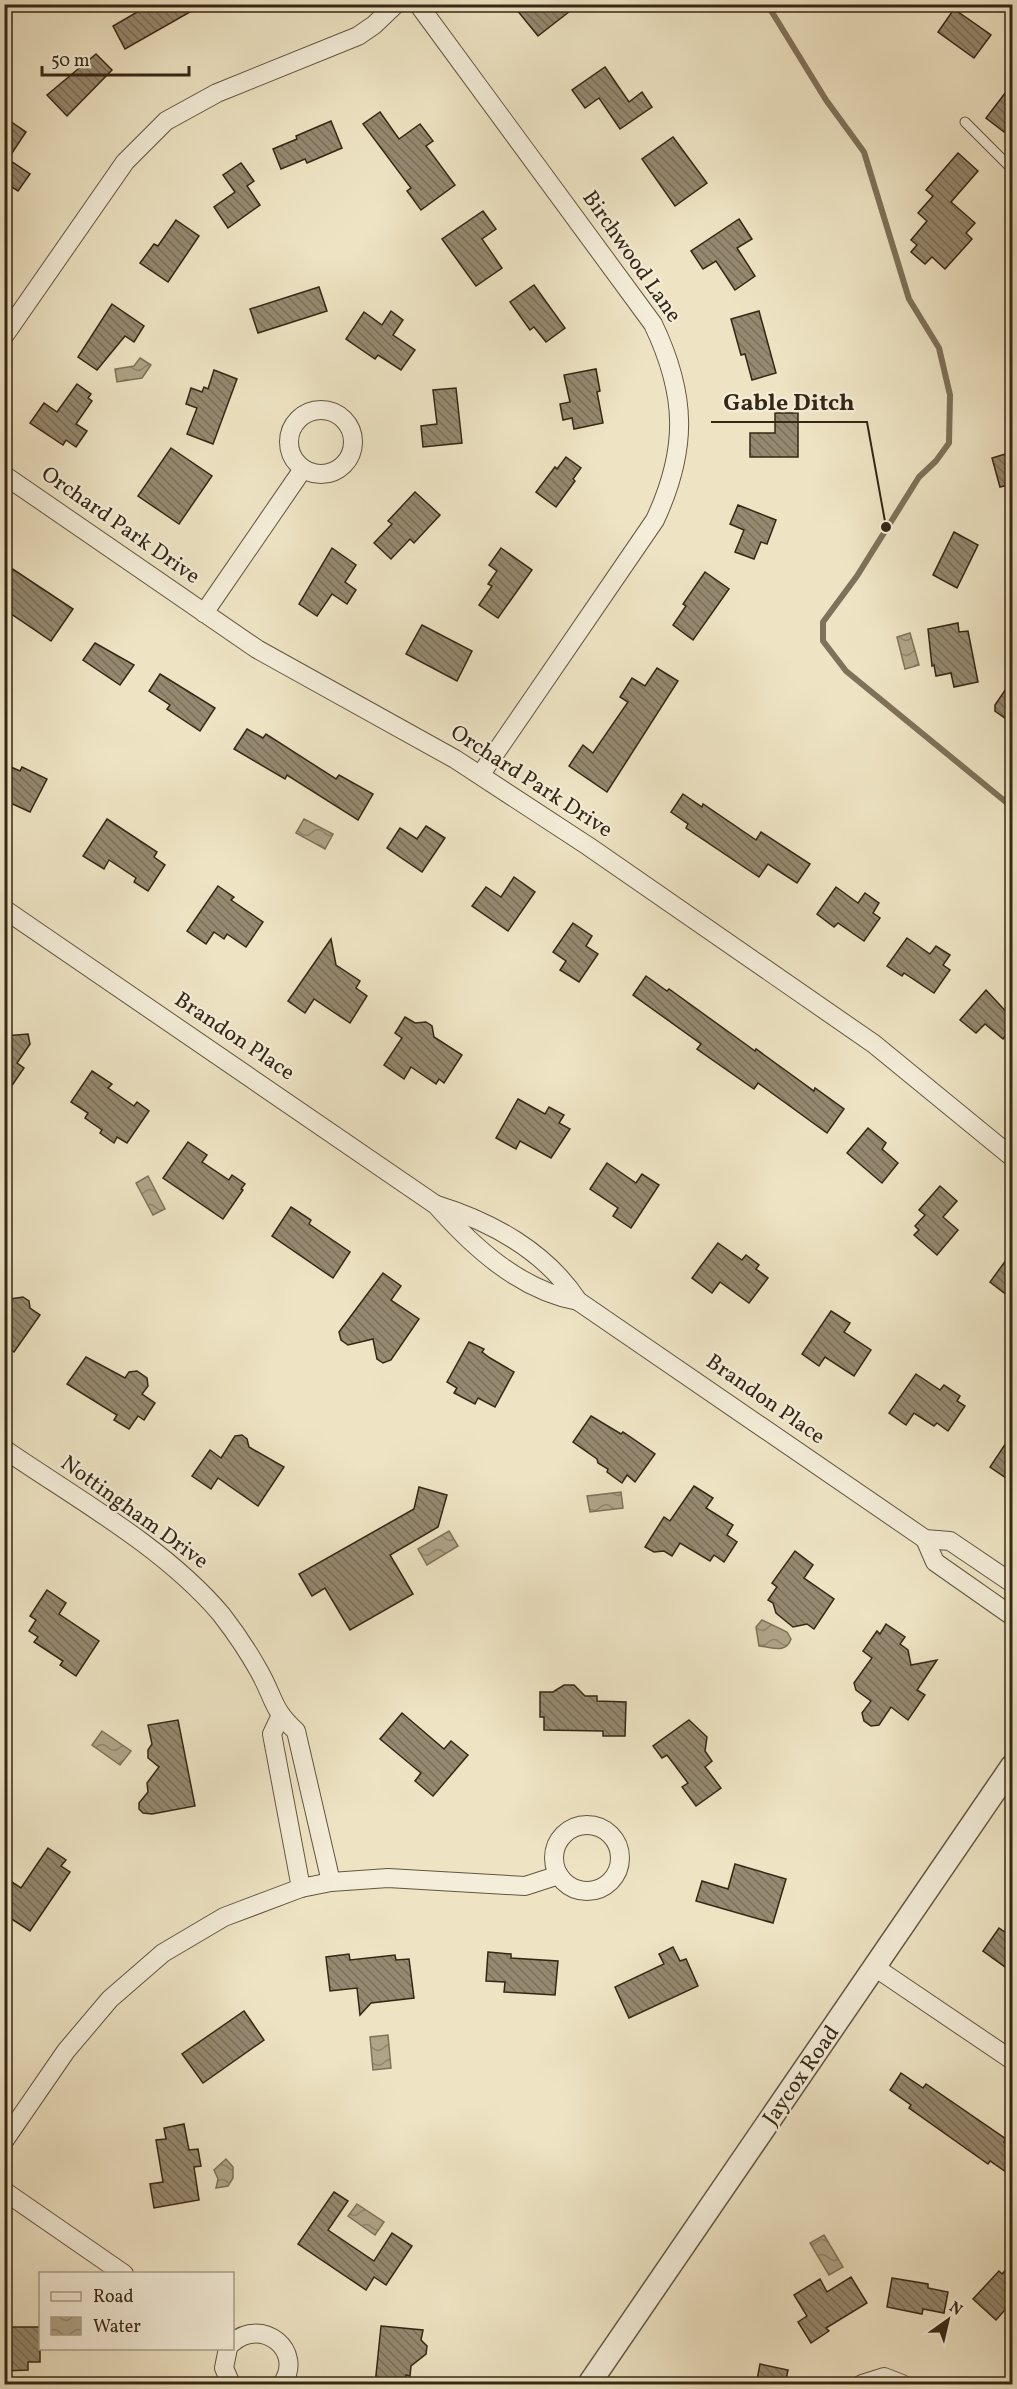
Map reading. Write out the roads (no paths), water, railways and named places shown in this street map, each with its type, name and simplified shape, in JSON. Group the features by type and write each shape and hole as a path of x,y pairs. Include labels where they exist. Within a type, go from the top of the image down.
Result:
{"street":[{"path":"4,336 124,162 166,121 217,93 357,36 374,26 396,4"},
{"name":"Birchwood Lane","path":"418,4 653,324 668,355 680,405 678,456 669,489 655,520 481,774"},
{"path":"204,613 303,469"},
{"name":"Orchard Park Drive","path":"4,475 204,613 296,673 481,774 874,1044 1012,1157"},
{"name":"Brandon Place","path":"4,909 436,1205 461,1233 493,1260 551,1296 578,1301"},
{"name":"Brandon Place","path":"436,1205 473,1216 507,1235 563,1278 578,1301 925,1539 950,1541 1012,1583"},
{"name":"Nottingham Drive","path":"4,1449 146,1546 197,1589 241,1641 260,1672 280,1717 296,1731 331,1882"},
{"name":"Brandon Place","path":"925,1539 935,1562 1012,1616"},
{"path":"280,1717 272,1734 301,1888"},
{"name":"Jaycox Road","path":"589,2385 1012,1766"},
{"path":"4,2141 87,2025 136,1975 183,1940 224,1917 301,1888 331,1882 388,1878 525,1886 559,1875"},
{"path":"876,1968 1012,2060"},
{"path":"4,2191 121,2272"},
{"path":"234,2342 243,2335 256,2332 268,2335 280,2342 289,2362 287,2375 282,2385"},
{"path":"228,2350 224,2368 231,2385"},
{"path":"862,2385 884,2377 902,2385"}],"lane":[{"path":"965,122 1012,170"}],"water":[{"path":"140,358 151,365 142,378 117,382 115,369 134,366"},
{"path":"910,633 919,665 905,669 897,637"},
{"path":"304,819 333,834 325,849 296,833"},
{"path":"148,1176 165,1209 153,1215 136,1183"},
{"path":"621,1492 623,1508 590,1512 587,1496"},
{"path":"449,1531 458,1546 427,1565 418,1549"},
{"path":"762,1620 787,1632 791,1639 786,1647 759,1646 756,1627"},
{"path":"102,1731 131,1751 120,1765 92,1745"},
{"path":"388,2035 391,2068 373,2070 370,2037"},
{"path":"226,2159 233,2167 233,2178 228,2186 216,2188 218,2179 214,2170"},
{"path":"357,2204 384,2222 375,2235 348,2216"},
{"path":"824,2235 843,2267 829,2275 810,2243"}],"waterway":[{"path":"767,4 826,100 864,152 909,299 939,348 950,395 949,443 936,461 919,477 857,576 823,622 823,641 846,671 1012,807"}],"place":[{"name":"Gable Ditch","path":"886,527"}]}
